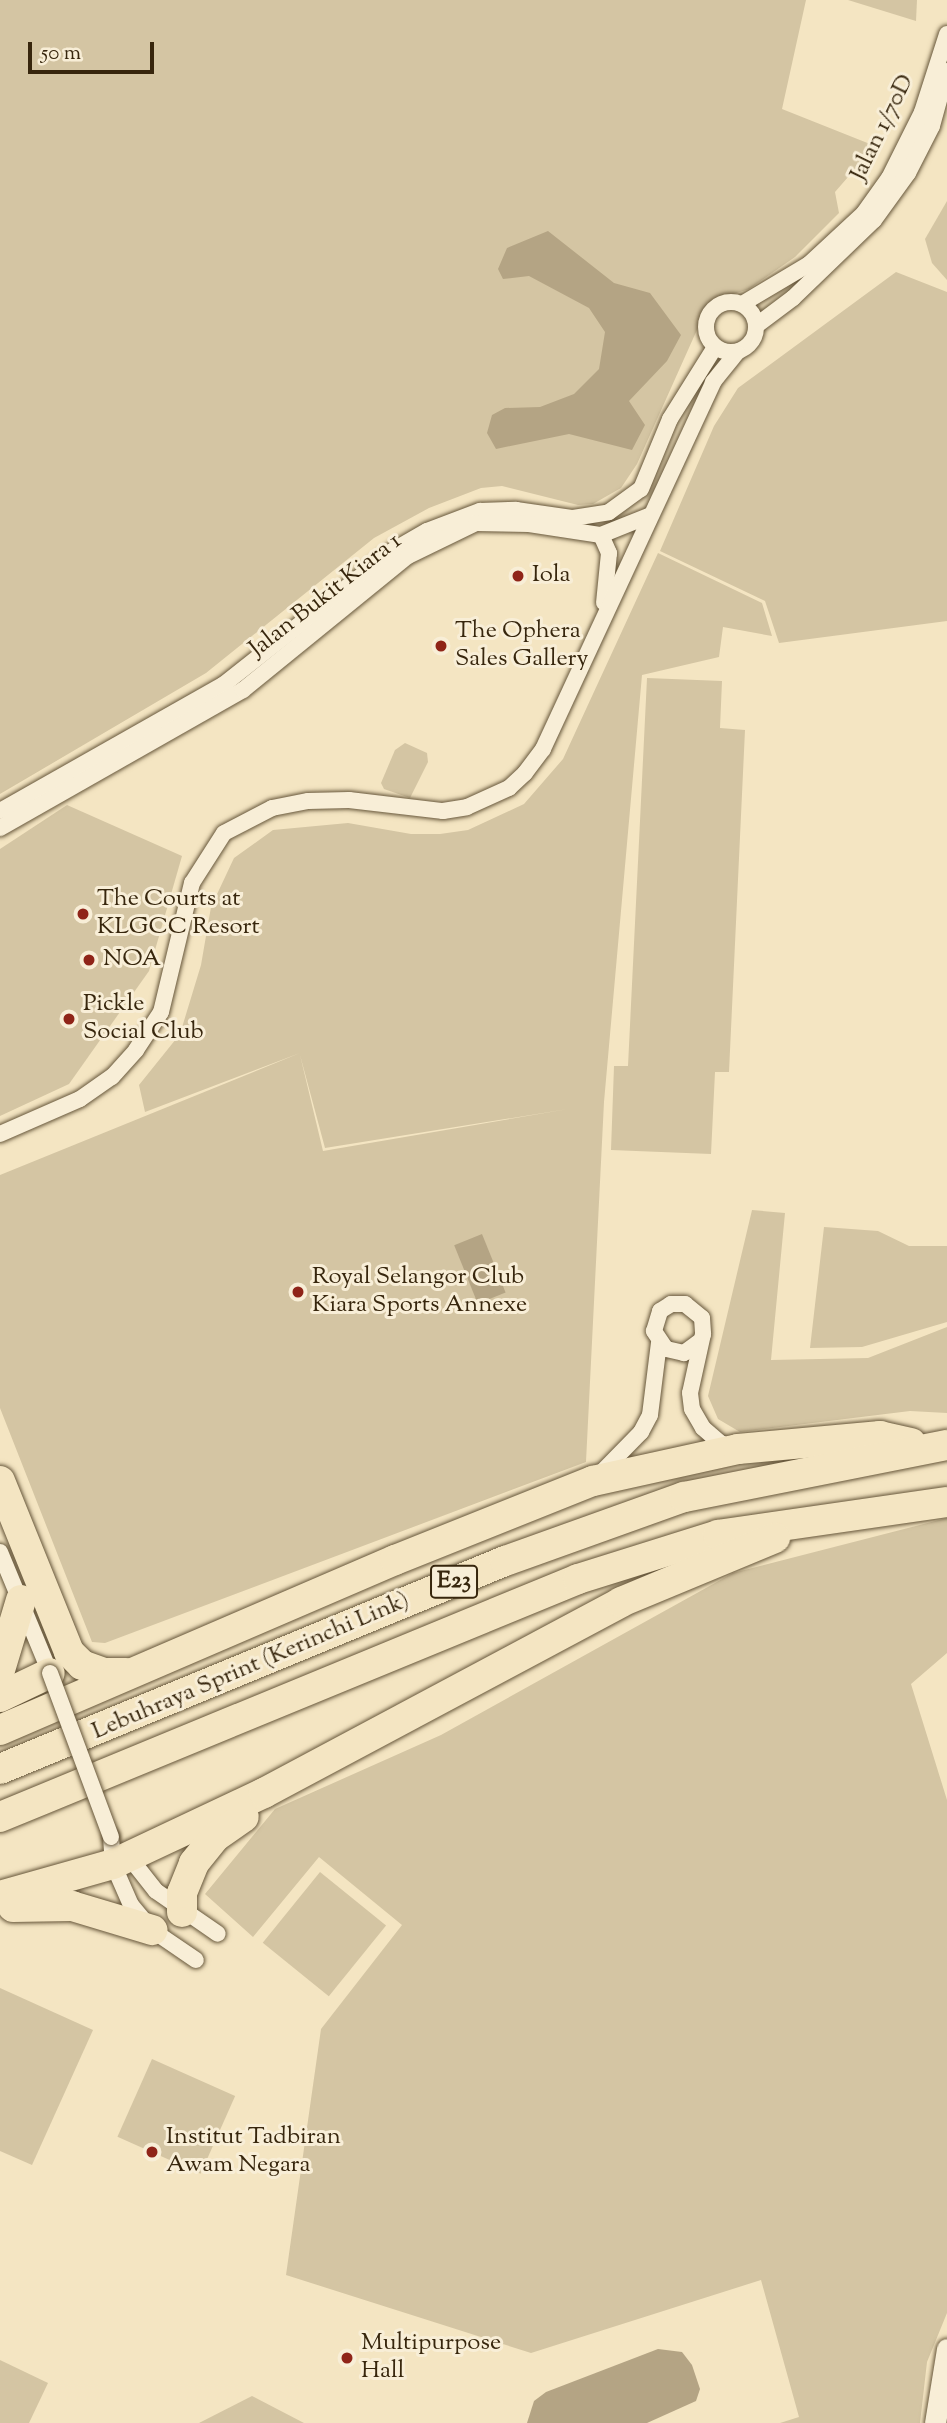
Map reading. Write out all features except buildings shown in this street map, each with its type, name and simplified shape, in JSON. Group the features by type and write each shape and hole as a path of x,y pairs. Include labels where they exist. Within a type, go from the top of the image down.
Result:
{"highway":[{"path":"0,1730 130,1672 593,1481 738,1449 880,1436 936,1446"},
{"name":"Lebuhraya Sprint (Kerinchi Link)","path":"0,1769 505,1561 659,1506 936,1446"},
{"path":"0,1481 69,1652 82,1665 104,1672 130,1672"},
{"name":"Lebuhraya Sprint (Kerinchi Link)","path":"0,1817 578,1579 718,1535 947,1502"},
{"path":"0,1896 264,1793 621,1602 831,1518"},
{"path":"0,1671 21,1600"},
{"path":"0,1697 51,1673"},
{"path":"182,1912 182,1893 203,1850 254,1808 264,1793"},
{"path":"0,1909 72,1906 152,1930"}],"street":[{"name":"Jalan 1/70D","path":"742,304 809,264 864,213 888,178 922,112 947,34"},
{"name":"Jalan 1/70D","path":"757,325 802,290 874,220 908,173 932,126 947,71"},
{"path":"0,1134 80,1099 112,1077 136,1051 162,1012 192,883 211,848 242,821 308,801 349,800 443,811 509,788 542,749 713,382 737,352 750,345 757,325 751,311 742,304 723,303 711,312 706,326 715,346 737,352"},
{"name":"Jalan Bukit Kiara 1","path":"0,811 223,685 394,550 427,531 480,511 516,510 573,518 609,512 641,489 670,419 715,346"},
{"path":"601,622 610,568 601,535 651,514"},
{"name":"Jalan Bukit Kiara 1","path":"0,828 243,690 408,556 476,523 529,524 601,535"},
{"path":"593,1481 641,1432 650,1415 659,1343 654,1331 656,1317 665,1307 678,1303 692,1307 702,1318 690,1393 692,1409 703,1428 720,1443 738,1449"},
{"path":"659,1343 684,1353 699,1342"},
{"path":"0,1552 51,1673 117,1851 131,1905 152,1930 196,1961"},
{"path":"117,1851 156,1891 182,1912 218,1934"},
{"path":"935,2423 947,2349"}],"shaded area":[{"path":"0,0 806,0 782,109 875,146 835,192 839,213 795,257 749,289 718,299 705,312 637,464 621,488 593,504 578,505 502,486 481,488 429,508 374,538 206,673 0,794"},
{"path":"848,0 917,0 916,21"},
{"path":"947,201 947,280 932,263 925,239"},
{"path":"548,231 614,283 650,293 681,335 667,361 629,401 645,425 632,450 569,434 496,449 487,433 492,415 505,408 540,407 574,394 599,369 605,332 589,308 529,276 503,279 498,269 507,248"},
{"path":"896,272 947,292 947,621 779,643 765,601 660,551 714,426 738,388"},
{"name":"Royal Selangor Club Kiara Sports Annexe","path":"658,553 762,603 772,636 723,627 719,657 642,675 604,1102 586,1462 105,1643 92,1642 0,1408 0,1175 300,1053 145,1112 139,1085 180,1034 201,965 211,907 234,858 273,830 348,823 411,834 468,830 524,804 563,759","holes":["300,1055 325,1148 568,1109 323,1151"]},
{"path":"647,678 722,681 720,728 745,730 729,1072 715,1072 711,1154 611,1150 614,1066 628,1066"},
{"path":"405,743 427,753 428,762 410,798 384,789 381,783 395,750"},
{"name":"The Courts at KLGCC Resort","path":"67,805 182,856 149,971 69,1084 0,1116 0,849"},
{"path":"752,1210 785,1213 771,1360 868,1358 947,1327 947,1413 910,1411 740,1432 718,1419 708,1396"},
{"path":"824,1227 878,1231 909,1246 947,1246 947,1322 862,1347 810,1348"},
{"path":"482,1234 506,1292 478,1304 454,1245"},
{"path":"947,1518 947,1653 911,1684 947,1800 947,2313 927,2362 920,2423 780,2423 799,2417 761,2280 531,2353 286,2275 321,2029 402,1925 319,1857 253,1937 205,1894 275,1809 441,1735 733,1573"},
{"path":"320,1872 386,1925 329,1996 263,1943"},
{"path":"0,1988 93,2030 32,2165 0,2151"},
{"path":"152,2059 235,2096 201,2174 117,2137"},
{"path":"658,2349 682,2352 692,2365 700,2389 696,2401 647,2423 527,2423 534,2401 546,2392"},
{"path":"0,2360 48,2383 29,2423 0,2423"},
{"path":"252,2396 304,2423 199,2423"}],"place":[{"name":"Iola","path":"518,576"},
{"name":"The Ophera Sales Gallery","path":"441,646"},
{"name":"The Courts at KLGCC Resort","path":"83,914"},
{"name":"NOA","path":"89,960"},
{"name":"Pickle Social Club","path":"69,1019"},
{"name":"Royal Selangor Club Kiara Sports Annexe","path":"298,1292"},
{"name":"Institut Tadbiran Awam Negara","path":"152,2152"},
{"name":"Multipurpose Hall","path":"347,2358"}]}
